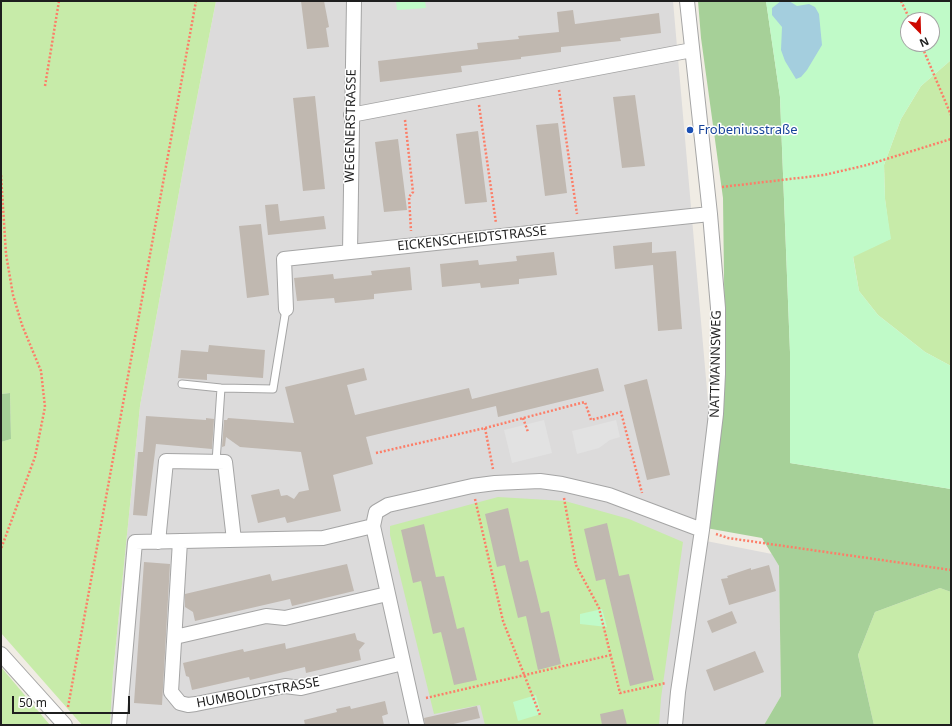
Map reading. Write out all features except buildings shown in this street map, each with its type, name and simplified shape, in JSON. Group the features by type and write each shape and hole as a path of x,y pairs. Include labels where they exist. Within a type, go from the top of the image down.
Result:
{"street":[{"name":"WEGENERSTRASSE","path":"350,252 354,1"},
{"name":"NATTMANNSWEG","path":"675,725 680,680 702,530 716,414 718,374 718,308 708,189 687,1"},
{"path":"351,115 692,50"},
{"name":"EICKENSCHEIDTSTRASSE","path":"286,309 284,259 710,214"},
{"path":"158,542 166,460 225,462 234,540"},
{"path":"417,725 373,526 376,512 388,505 472,486 495,483 540,481 562,484 609,495 702,530"},
{"path":"119,725 135,542 323,538 373,526"},
{"name":"HUMBOLDTSTRASSE","path":"180,541 171,692 180,702 188,705 285,686 301,688 403,663"},
{"path":"175,637 266,616 285,618 387,594"},
{"path":"1,654 65,725"}],"lane":[{"path":"182,384 221,388 273,389 286,309"},
{"path":"216,462 221,388"}],"path":[{"path":"45,86 60,1"},
{"path":"68,711 196,1"},
{"path":"901,1 906,12"},
{"path":"924,52 951,116"},
{"path":"557,75 579,228"},
{"path":"477,91 498,237"},
{"path":"404,105 413,192 409,197 412,245"},
{"path":"708,189 824,175 867,165 951,139"},
{"path":"1,175 6,254 13,294 22,324 40,371 45,407 35,457 1,549"},
{"path":"376,453 485,428 585,402 591,420 621,412 646,509"},
{"path":"523,418 528,432"},
{"path":"485,428 495,483"},
{"path":"562,484 576,565 599,608 620,693 680,680"},
{"path":"472,486 503,621 540,715"},
{"path":"702,530 728,538 951,570"},
{"path":"412,702 611,655"}],"shaded area":[{"path":"216,1 673,1 709,413 696,539 772,554 779,566 781,696 764,725 110,725 113,673 140,406 186,154"},
{"path":"544,420 552,453 512,463 504,430"},
{"path":"616,420 620,437 610,440 599,448 577,454 572,431"}],"green space":[{"path":"1,1 216,1 186,154 140,406 113,673 110,725 82,725 1,633 1,442 11,439 10,393 1,394"},
{"path":"396,1 425,1 426,8 397,10"},
{"path":"698,1 766,1 780,97 790,352 790,463 951,489 951,592 940,588 875,612 858,655 874,725 764,725 781,696 779,566 762,538 706,528 725,356 723,198 701,38"},
{"path":"766,1 951,1 951,60 921,86 901,119 884,165 885,199 891,239 853,257 859,291 878,315 925,352 951,366 951,489 790,463 790,352 780,97"},
{"path":"951,60 951,366 925,352 878,315 859,291 853,256 890,239 885,199 884,165 901,119 921,86"},
{"path":"10,393 11,439 1,442 1,394"},
{"path":"498,497 565,501 629,519 683,542 661,698 659,725 485,725 480,705 434,714 390,535 390,526"},
{"path":"940,588 951,592 951,725 874,725 858,655 875,612"},
{"path":"602,609 607,627 580,624 580,614"},
{"path":"1,667 50,725 1,725"},
{"path":"536,695 541,714 518,721 513,702"}],"water":[{"path":"781,1 789,1 797,6 809,4 815,7 819,14 822,45 807,70 801,77 796,79 785,61 781,50 782,27 772,15 772,8"}],"place":[{"name":"Frobeniusstraße","path":"690,130"}]}
